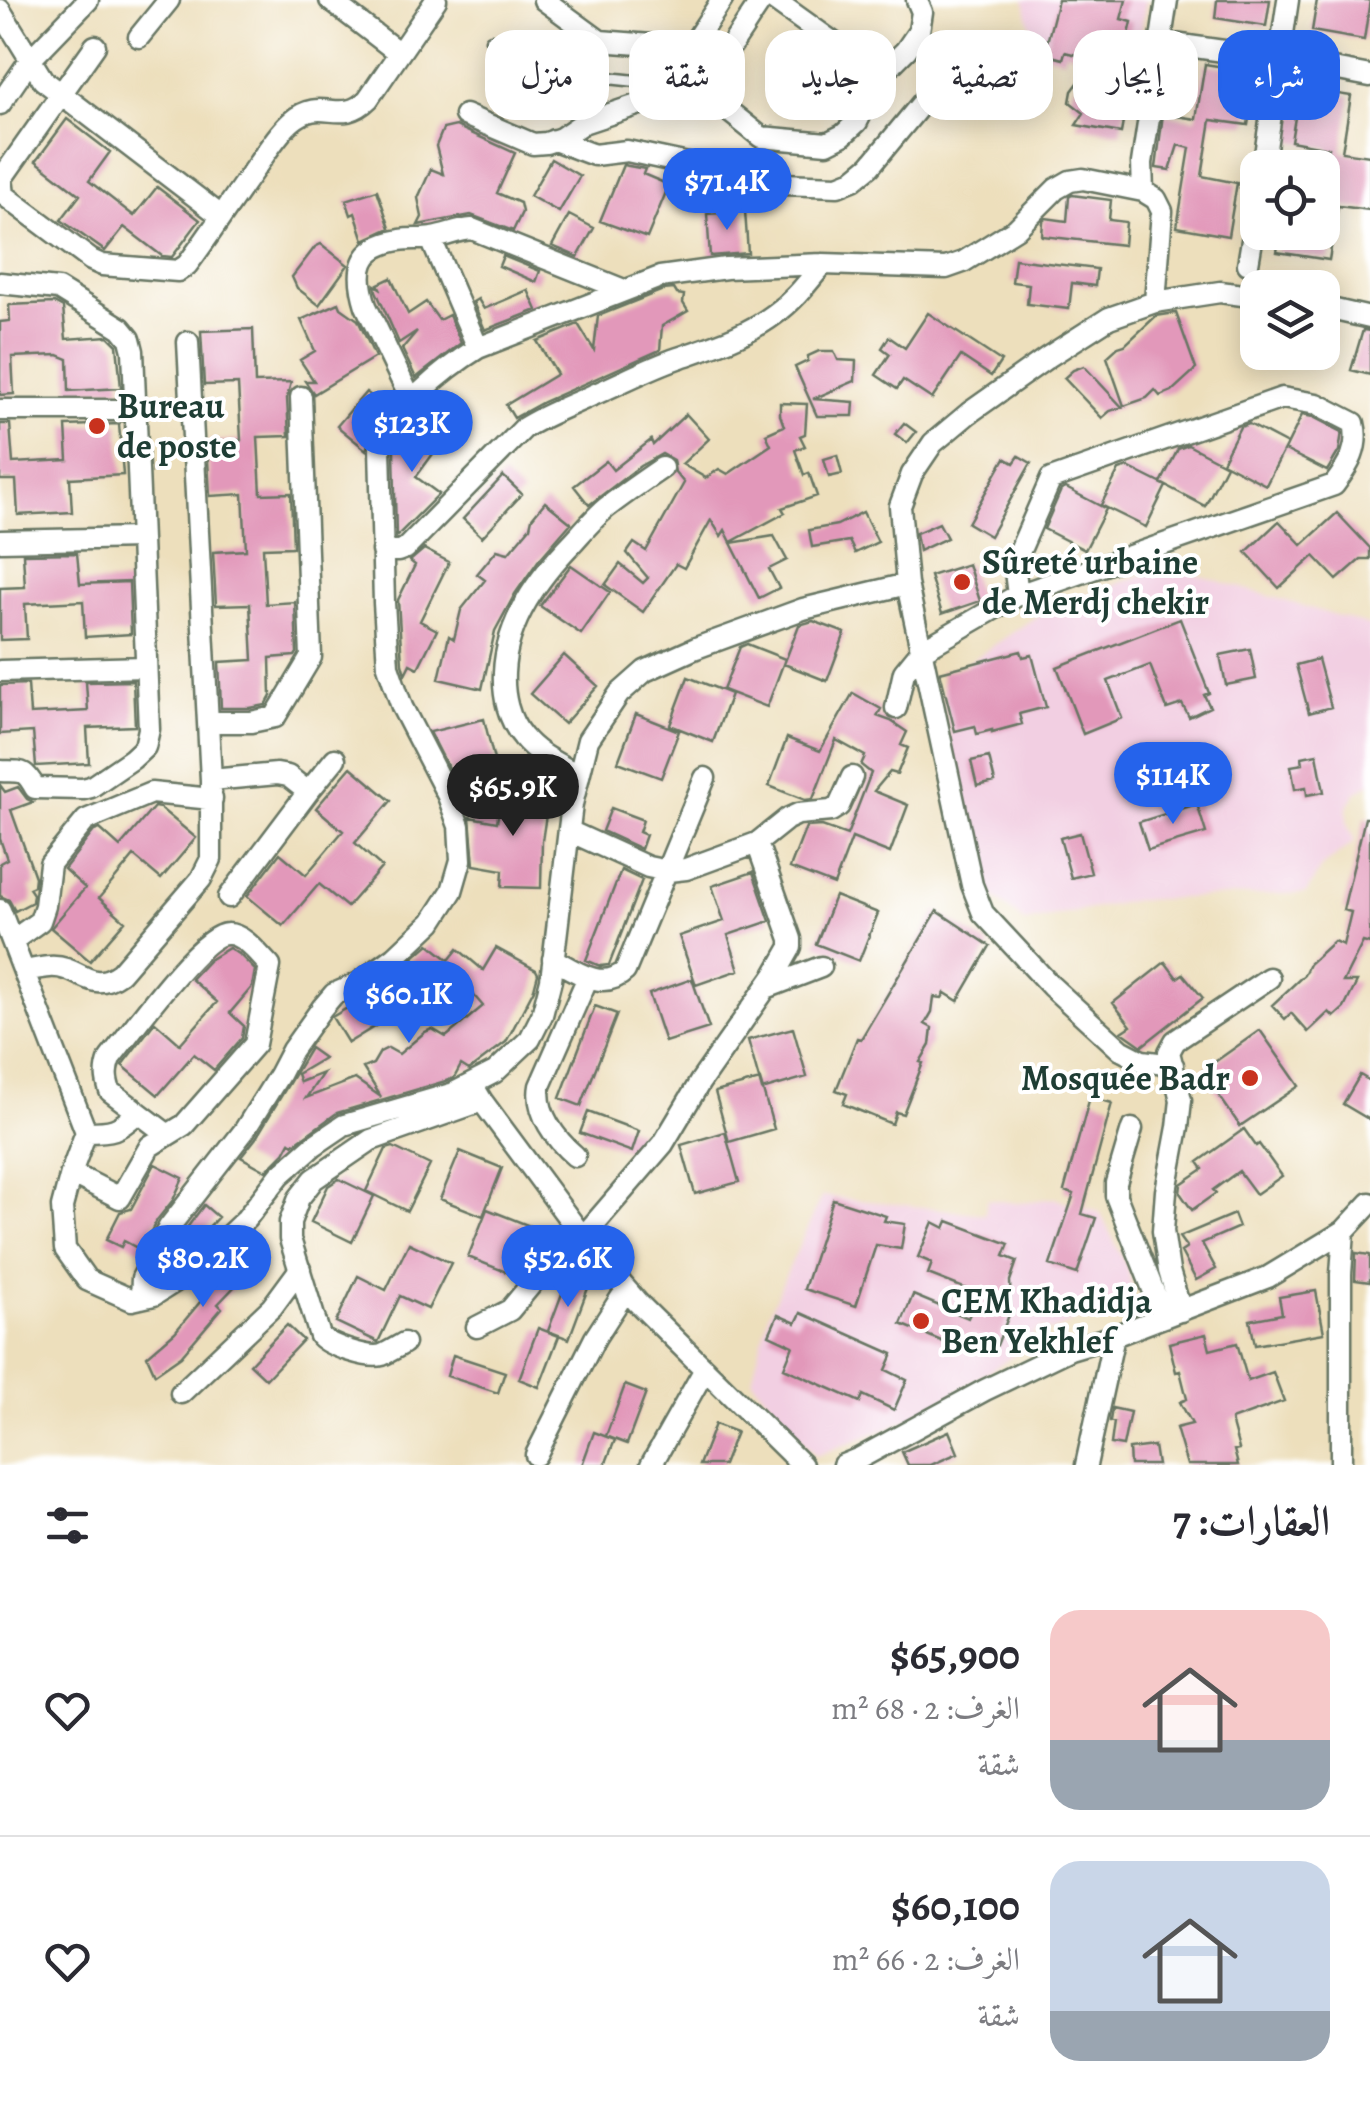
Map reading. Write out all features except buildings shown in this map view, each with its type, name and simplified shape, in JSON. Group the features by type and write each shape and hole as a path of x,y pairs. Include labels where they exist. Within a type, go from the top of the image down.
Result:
{"street":[{"path":"0,104 30,60 88,0"},
{"path":"139,37 170,0"},
{"path":"330,0 399,52"},
{"path":"95,46 2,178 4,196 102,265 178,271 187,266 293,120 316,109 358,109 436,0"},
{"path":"544,0 600,41 665,46 688,45 697,38 722,0"},
{"path":"741,30 762,0"},
{"path":"774,0 816,30"},
{"path":"896,60 919,31 922,12 917,0"},
{"path":"1162,30 1167,0"},
{"path":"1284,30 1288,0"},
{"path":"0,10 44,80 222,216"},
{"path":"1340,70 1370,76"},
{"path":"466,116 532,144 554,140 582,124 629,108"},
{"path":"554,140 594,155 627,151 782,184 838,186 870,166 916,110"},
{"path":"735,120 761,137 827,143 843,136 857,120"},
{"path":"1143,190 1142,163 1148,120"},
{"path":"1266,150 1270,120"},
{"path":"141,1298 142,1278 168,1226 244,1130 322,1008 334,994 360,983 395,957 432,922 452,891 461,860 458,826 448,796 396,692 388,666 380,448 387,429 412,402 452,364 478,348 660,277 726,268 822,264 946,268 1016,230 1056,189 1083,179 1143,190 1156,199 1162,211 1155,302"},
{"path":"412,402 366,306 359,276 365,258 380,245 472,229 624,290"},
{"path":"431,239 478,348"},
{"path":"1248,264 1250,250"},
{"path":"382,551 406,548 524,428 547,413 747,332 797,296 822,264"},
{"path":"0,283 58,289 121,328 130,339 149,729 144,747 132,759 83,790 35,788 24,772 0,771"},
{"path":"1172,1065 1142,1060 1120,1050 1051,986 984,913 972,885 907,584 900,506 912,474 933,443 969,412 1078,337 1109,318 1155,302 1220,292 1240,295"},
{"path":"1340,311 1370,318"},
{"path":"24,972 51,966 95,982 108,981 120,973 202,879 211,859 211,789 188,342"},
{"path":"208,722 250,722 275,717 312,658 301,396"},
{"path":"896,708 904,672 922,652 1018,595 1334,485 1347,468 1358,438 1354,423 1318,404 1282,398 1051,479 1014,564 1018,595"},
{"path":"0,410 135,410"},
{"path":"579,776 537,750 513,724 504,692 505,656 530,594 553,563 603,510 662,468"},
{"path":"0,541 140,538"},
{"path":"404,1343 380,1356 371,1356 326,1342 320,1336 290,1239 290,1222 299,1198 314,1179 371,1140 477,1092 530,1039 551,980 568,831 588,740 619,694 645,671 802,609 907,584"},
{"path":"0,672 145,667"},
{"path":"230,897 335,759"},
{"path":"12,942 40,922 50,864 86,820 152,793 211,789 277,774 288,776 308,792"},
{"path":"568,831 648,866 668,871 686,869 757,842 798,814 830,811 839,806 852,776"},
{"path":"553,959 604,982 617,979 625,971 705,778"},
{"path":"477,1327 510,1310 662,1144 792,947 757,842"},
{"path":"0,910 86,1132 62,1207 65,1249 87,1280 132,1300 154,1295 190,1272 246,1220 280,1175 344,1125 454,1093 477,1092"},
{"path":"71,1173 120,1198 150,1146 168,1135 184,1125 255,1044 270,966 241,938 229,933 217,936 196,952 106,1068 110,1091 168,1135"},
{"path":"765,989 820,968"},
{"path":"575,1156 555,1134 538,1096 588,977"},
{"path":"1173,1314 1163,1231 1180,1100 1169,1052 1175,1041 1268,978"},
{"path":"477,1092 626,1290 802,1465"},
{"path":"86,1132 122,1128 138,1113"},
{"path":"1132,1129 1116,1183 1116,1196 1173,1314"},
{"path":"843,1465 1070,1349 1268,1278 1344,1230 1370,1203"},
{"path":"1341,1465 1344,1230"},
{"path":"181,1393 272,1308 300,1269"},
{"path":"536,1455 595,1338 626,1290"},
{"path":"1086,1465 1114,1336"},
{"path":"650,1465 706,1369"},
{"path":"886,1444 896,1465"}],"shaded area":[{"path":"1024,0 1146,0 1141,30 1073,30 1073,47 1053,44 1053,30 1032,30"},
{"path":"1168,566 1370,626 1370,783 1356,793 1347,807 1347,824 1355,841 1321,868 1306,893 1136,900 1025,922 991,895 952,755 941,681 1052,606"},
{"name":"CEM Khadidja Ben Yekhlef","path":"822,1196 985,1214 987,1199 1015,1203 1054,1198 1100,1212 1129,1272 1132,1292 1052,1332 1043,1328 1033,1334 1032,1344 918,1416 816,1456 752,1380 768,1314"}],"place":[{"name":"Bureau de poste","path":"97,426"},
{"name":"Sûreté urbaine de Merdj chekir","path":"962,582"},
{"name":"Mosquée Badr","path":"1250,1078"},
{"name":"CEM Khadidja Ben Yekhlef","path":"921,1321"}]}
